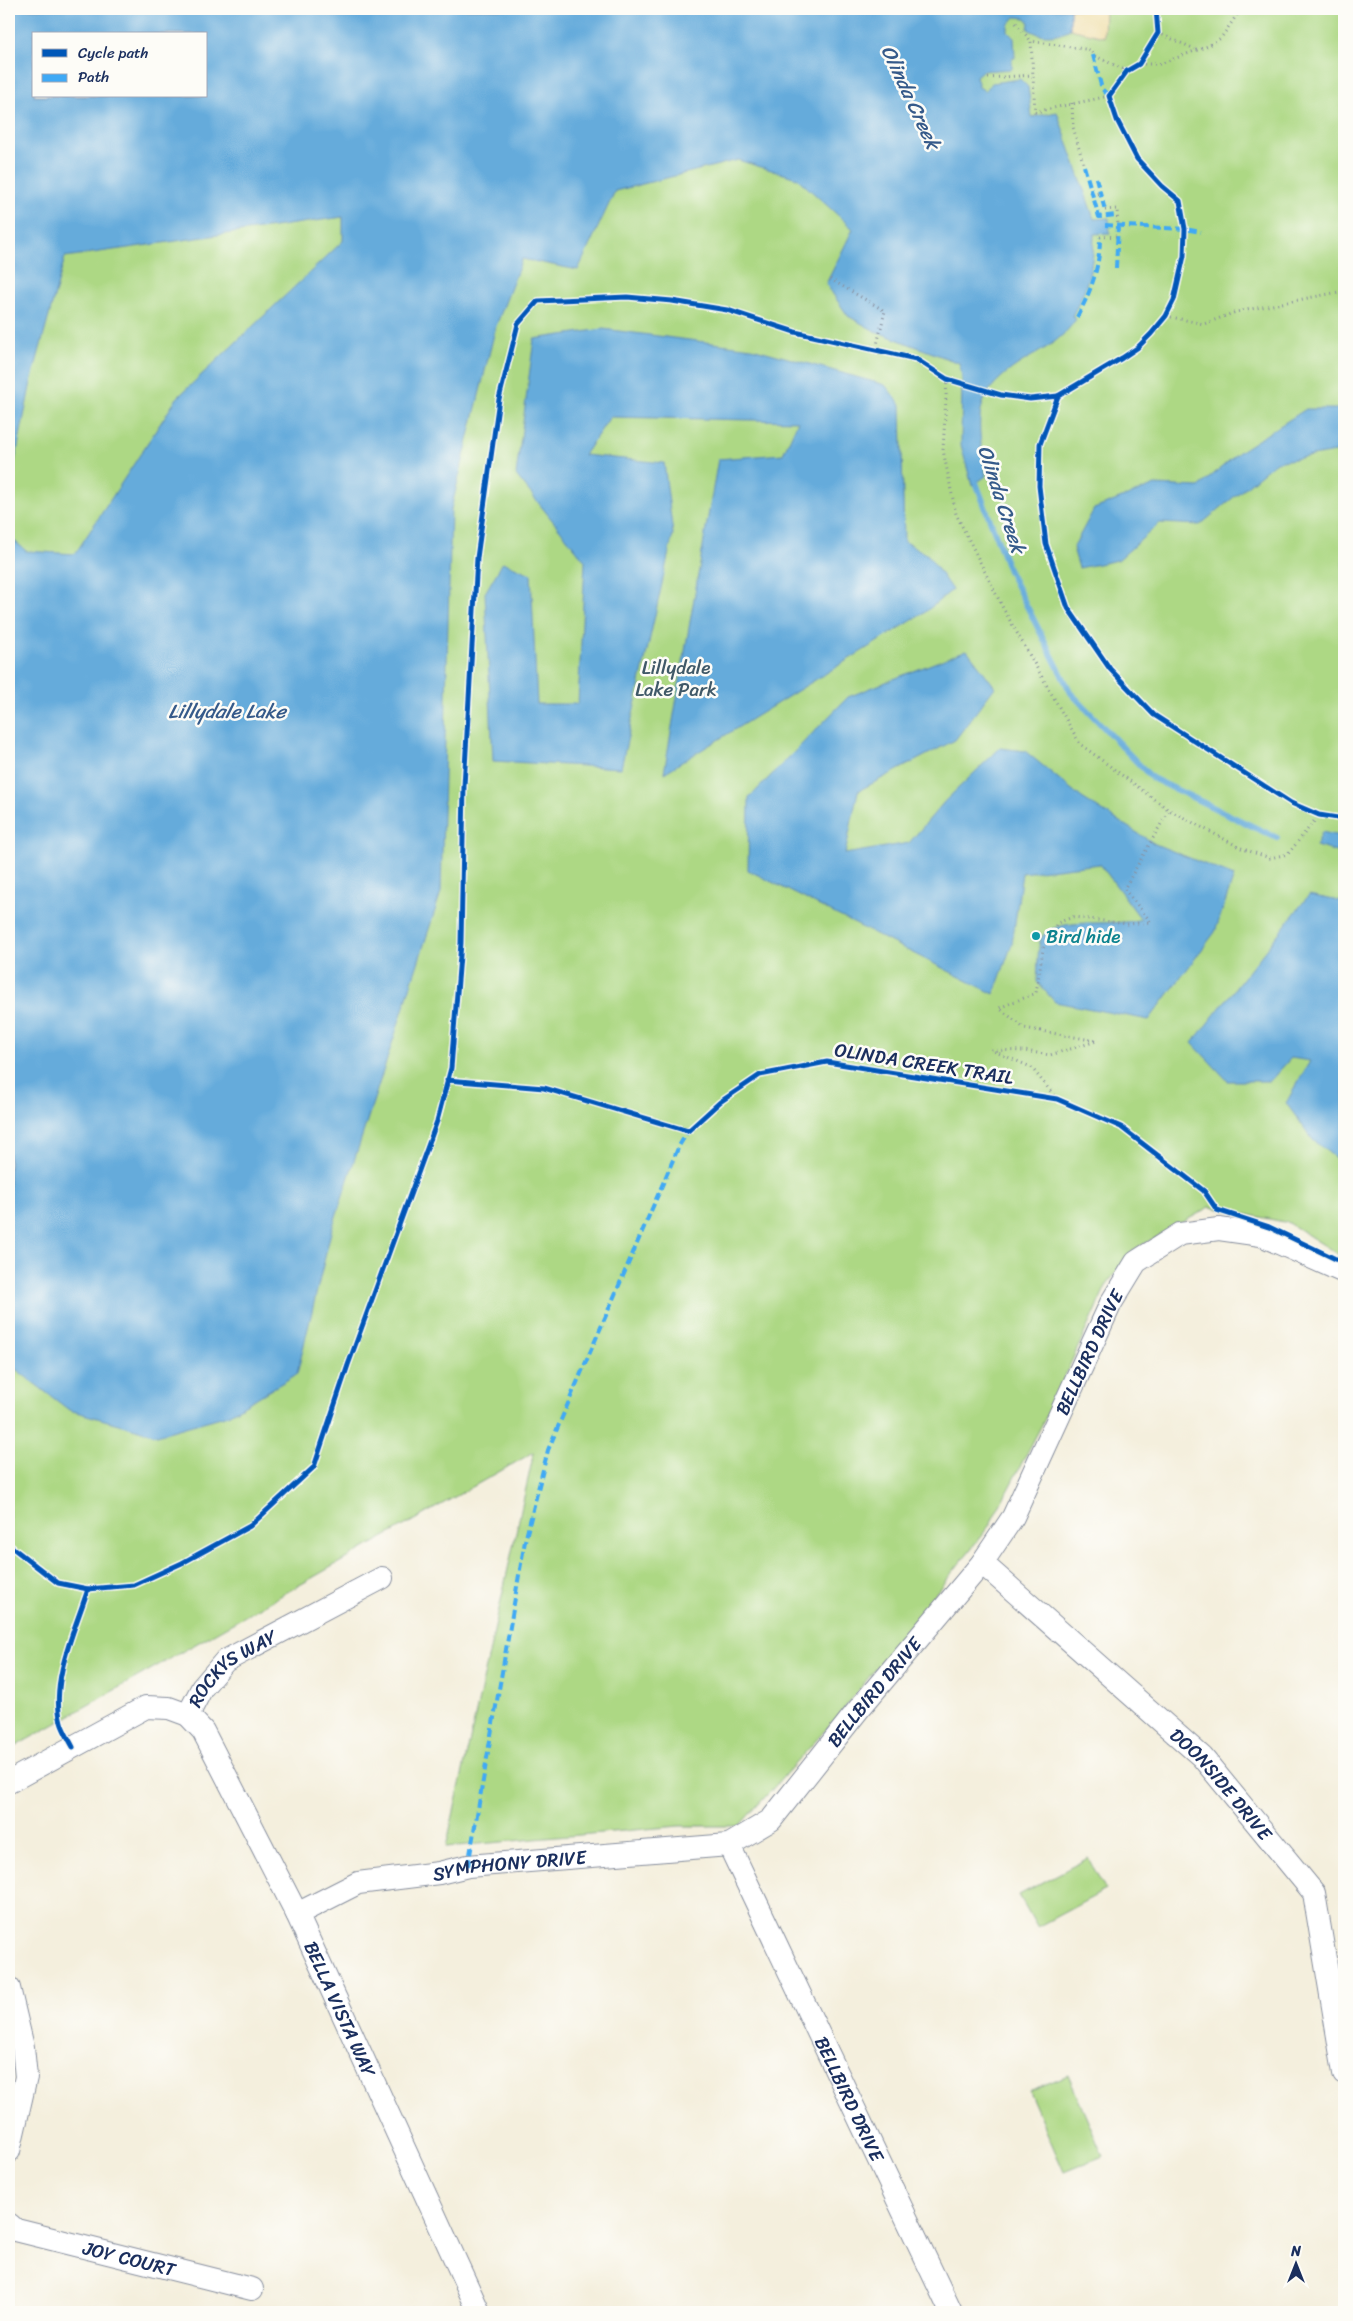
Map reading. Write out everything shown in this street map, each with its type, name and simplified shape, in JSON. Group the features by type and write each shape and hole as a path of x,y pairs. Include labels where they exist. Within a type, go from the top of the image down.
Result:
{"street":[{"name":"BELLBIRD DRIVE","path":"951,2312 729,1844 771,1820 858,1710 982,1563 1012,1517 1066,1404 1111,1303 1136,1262 1180,1234 1219,1229 1261,1235 1344,1272"},
{"name":"DOONSIDE DRIVE","path":"982,1563 1202,1757 1314,1893 1344,2073"},
{"name":"ROCKYS WAY","path":"9,1782 146,1707 169,1708 188,1715 202,1688 225,1661 382,1578"},
{"name":"BELLA VISTA WAY","path":"188,1715 203,1731 297,1914 479,2312"},
{"name":"SYMPHONY DRIVE","path":"297,1914 358,1883 439,1873 468,1866 729,1844"},
{"path":"9,1988 23,2047 26,2077 9,2151"},
{"name":"JOY COURT","path":"9,2224 16,2230 252,2289"}],"path":[{"path":"1139,64 1160,64 1195,49 1208,46 1220,38 1241,9"},
{"path":"1016,23 1031,41 1035,112 1109,96"},
{"path":"1157,25 1156,35 1195,49"},
{"path":"1031,41 1091,50 1093,55 1127,71"},
{"path":"1122,77 1127,71 1139,64 1143,57"},
{"path":"988,78 1033,75"},
{"path":"1111,104 1109,96 1114,88"},
{"path":"1072,103 1073,127 1084,166"},
{"path":"1092,195 1100,193"},
{"path":"1105,210 1116,209 1118,226"},
{"path":"1100,237 1118,236"},
{"path":"830,279 885,311 876,349"},
{"path":"1166,316 1204,324 1236,312 1344,291"},
{"path":"1161,322 1170,308"},
{"path":"867,347 884,351"},
{"path":"939,374 954,382"},
{"path":"947,379 943,450 956,514 1004,610 1080,744 1169,810 1243,849 1270,858 1288,854 1319,815"},
{"path":"1057,1099 1031,1067 991,1050 1025,1051 1050,1055 1097,1041 1024,1028 999,1008 1036,993 1043,949 1057,923 1073,917 1128,924 1151,922 1124,889 1169,810"},
{"path":"1312,812 1327,816"},
{"path":"1047,1097 1065,1102"}],"green space":[{"name":"Lillydale Lake Park","path":"9,9 1344,9 1344,1258 1289,1223 1210,1207 1133,1250 1107,1284 1048,1413 989,1526 839,1715 739,1826 679,1826 446,1847 534,1452 9,1750"},
{"path":"1088,1858 1106,1890 1037,1927 1019,1895"},
{"path":"1068,2075 1103,2156 1064,2172 1029,2091"}],"sand":[{"path":"1070,9 1105,9 1104,37 1070,29"}],"water":[{"name":"Lillydale Lake","path":"9,9 1070,9 1070,29 1049,35 1033,32 1028,29 1029,23 1026,18 1015,17 1008,25 1008,32 1014,38 1015,58 1012,58 1012,69 982,71 976,76 979,87 985,91 992,83 1020,79 1028,87 1032,117 1057,112 1094,219 1109,218 1110,233 1094,234 1093,256 1089,276 1072,316 1076,319 1072,325 1062,336 1012,369 988,392 982,405 980,419 982,454 986,476 972,486 961,445 962,376 959,363 875,331 848,316 826,284 853,229 797,178 738,160 615,191 578,270 522,259 496,326 451,509 441,892 331,1232 297,1374 228,1415 157,1435 69,1410 9,1364 9,536 26,551 75,554 177,398 343,241 343,217 65,257 31,382 9,491"},
{"path":"603,329 752,348 885,385 901,405 904,541 928,555 952,590 924,613 664,773 718,459 783,454 798,421 610,417 584,455 664,463 673,534 621,768 493,761 485,593 503,562 531,574 537,704 578,704 585,561 516,475 534,339"},
{"path":"1306,409 1344,409 1344,446 1336,452 1276,462 1200,525 1160,523 1118,560 1079,568 1073,548 1094,509 1155,485 1199,487 1239,452"},
{"path":"967,650 995,687 955,740 858,791 845,854 909,843 945,801 1000,748 1025,751 1082,798 1155,844 1234,876 1215,932 1149,1020 1055,1002 1037,982 1040,941 1049,930 1073,924 1117,923 1141,919 1100,864 1022,873 1012,944 994,994 748,870 749,798 848,697"},
{"path":"1322,832 1344,837 1344,854 1316,846"},
{"path":"1309,895 1344,902 1344,1165 1313,1140 1286,1103 1310,1061 1291,1058 1270,1081 1228,1081 1192,1043"}],"waterway":[{"name":"Olinda Creek","path":"974,477 1009,571 1071,693 1152,778 1277,838"}],"marked path":[{"path":"1093,55 1102,89 1109,96"},
{"path":"1084,166 1099,217 1117,215"},
{"path":"1096,178 1105,210"},
{"path":"1105,225 1185,229 1201,232"},
{"path":"1116,268 1118,226"},
{"path":"1077,317 1094,278 1100,248 1100,237"},
{"path":"468,1866 525,1541 548,1450 679,1146 688,1131"}],"cycle path":[{"path":"1156,9 1158,33 1139,64 1127,71 1109,96 1117,120 1137,159 1162,186 1180,201 1185,229 1184,256 1174,300 1166,316 1151,334 1137,348 1058,396 1040,444 1039,486 1046,544 1068,608 1110,669 1154,715 1291,803 1319,815 1344,819"},
{"path":"9,1545 58,1583 88,1589 134,1585 182,1563 250,1526 314,1467 348,1365 437,1121 451,1068 461,943 464,786 477,558 499,399 518,324 538,301 627,297 672,301 727,310 795,332 916,359 947,379 1001,395 1030,399 1058,396"},
{"name":"OLINDA CREEK TRAIL","path":"447,1080 544,1088 688,1131 720,1102 760,1075 827,1062 1057,1099 1121,1127 1204,1191 1217,1210 1269,1227 1344,1263"},
{"path":"73,1747 61,1722 59,1689 66,1654 88,1589"}],"place":[{"name":"Bird hide","path":"1036,936"}]}
